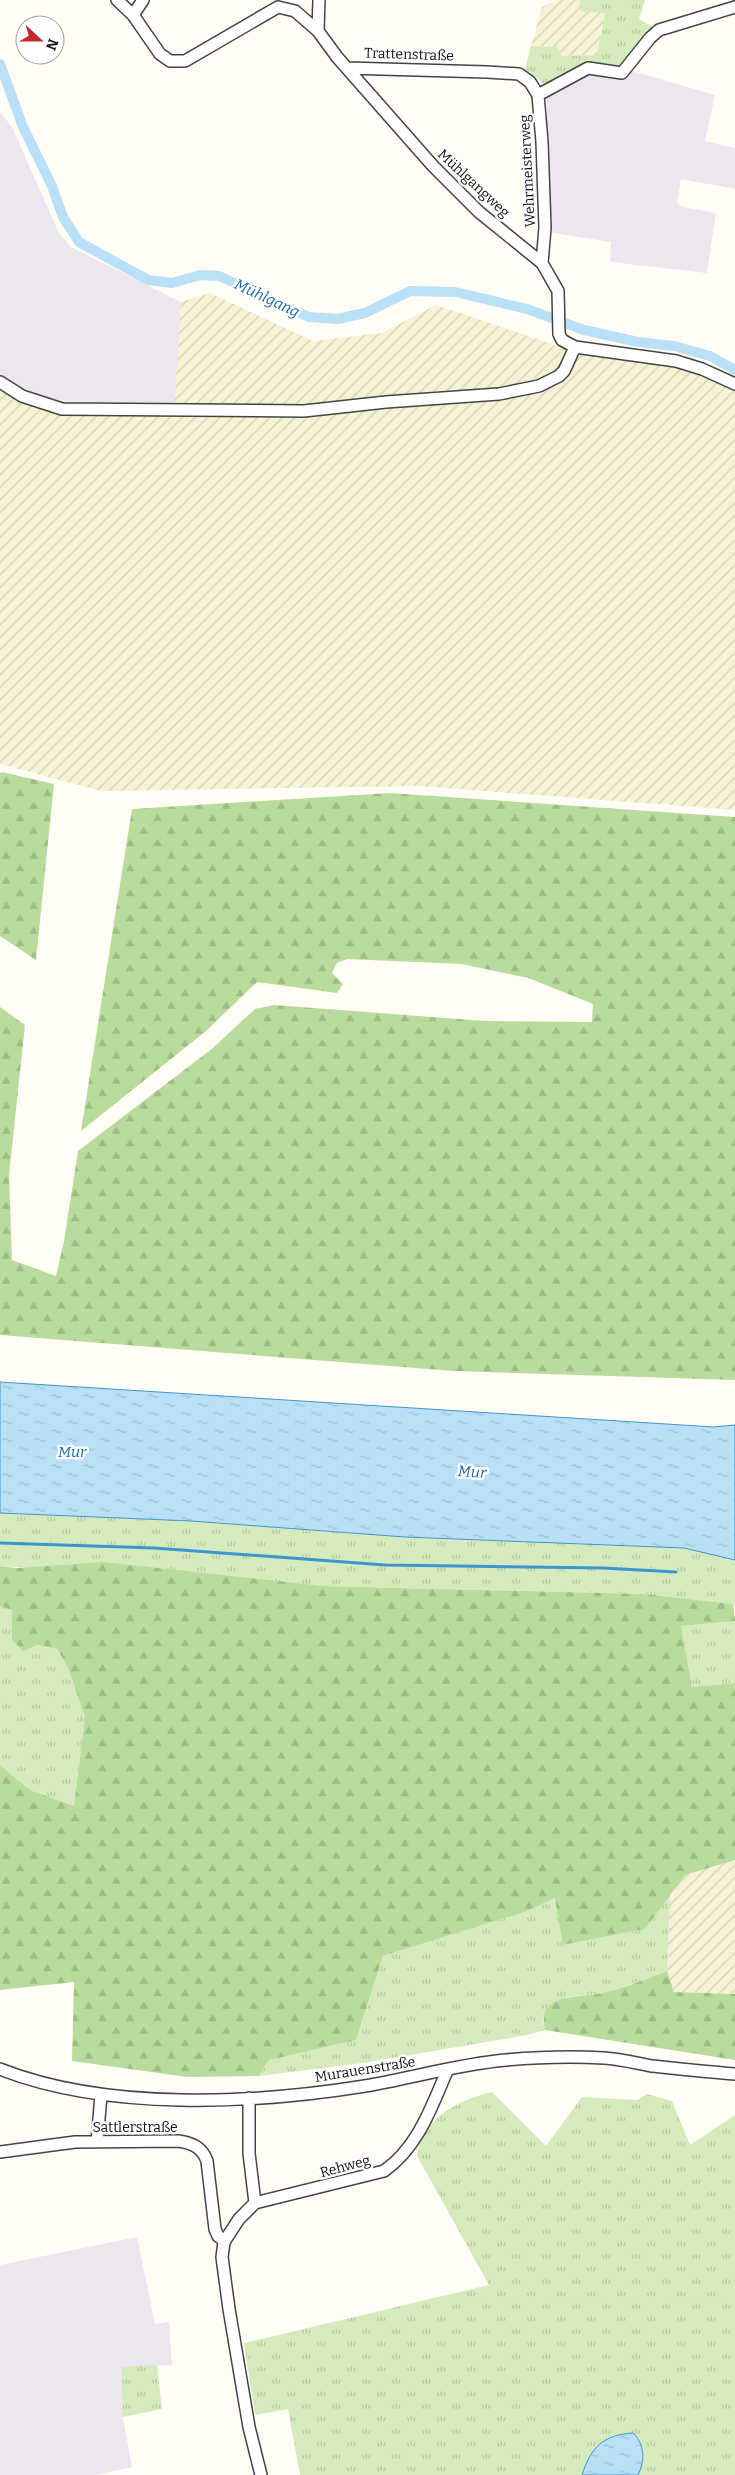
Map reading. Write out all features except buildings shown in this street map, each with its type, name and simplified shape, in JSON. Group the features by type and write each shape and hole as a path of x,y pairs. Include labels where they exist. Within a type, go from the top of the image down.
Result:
{"street":[{"path":"117,0 133,15 160,54 170,61 185,61 289,0"},
{"path":"133,15 142,0"},
{"path":"318,31 319,0"},
{"name":"Trattenstraße","path":"278,7 295,11 318,31 347,68 519,74 530,82 538,95"},
{"name":"Wehrmeisterweg","path":"542,263 545,228 538,95 588,68 622,74 650,38 659,30 735,7"},
{"name":"Mühlgangweg","path":"347,68 433,166 480,212 542,263 558,291 558,328 562,340 575,347"},
{"path":"0,382 22,396 52,407 74,410 304,411 505,393 539,386 559,376 568,366 575,347 676,362 702,369 735,384"},
{"name":"Murauenstraße","path":"0,2070 46,2085 101,2095 182,2099 248,2098 363,2086 504,2060 552,2056 606,2058 653,2066 735,2074"},
{"name":"Rehweg","path":"255,2203 384,2171 396,2163 412,2144 447,2071"},
{"path":"97,2142 101,2095"},
{"path":"225,2241 239,2219 255,2203 249,2153 248,2098"},
{"name":"Sattlerstraße","path":"0,2152 75,2142 178,2141 200,2148 205,2156 208,2168 215,2229 218,2236 225,2241 222,2257 229,2309 249,2426 261,2475"}],"shaded area":[{"path":"556,0 578,0 605,13 597,55 561,56 557,47 531,46 542,7"},
{"path":"586,66 622,68 715,95 705,141 735,148 735,189 681,179 677,202 682,207 716,213 707,273 610,262 611,242 547,232 547,86"},
{"path":"0,112 12,127 59,233 71,247 181,302 175,415 64,416 16,400 0,387"},
{"path":"210,293 313,341 382,333 436,305 561,347 681,367 735,386 735,810 419,786 101,791 0,764 0,387 16,400 64,416 174,415 181,302"},
{"path":"735,1860 735,1994 674,1992 667,1971 670,1894 685,1875"},
{"path":"137,2237 155,2324 169,2322 172,2365 121,2368 123,2418 132,2467 96,2475 0,2475 0,2265"}],"green space":[{"path":"578,0 645,0 639,19 653,27 622,68 595,65 547,86 525,69 531,46 557,47 562,56 597,55 605,13 580,11 580,1"},
{"path":"0,773 54,784 36,960 0,936"},
{"path":"390,793 735,817 735,1380 454,1371 0,1335 0,1007 25,1025 9,1175 12,1260 56,1276 64,1241 78,1151 213,1048 255,1009 274,1005 485,1021 592,1022 593,1004 528,978 462,964 347,959 337,963 332,973 343,984 337,993 257,982 206,1031 81,1131 132,809"},
{"path":"0,1513 191,1521 405,1537 684,1548 735,1560 735,1609 733,1604 644,1594 323,1586 0,1566"},
{"path":"103,1562 323,1586 644,1594 733,1604 735,1621 681,1626 692,1687 735,1683 735,1860 685,1875 645,1929 563,1945 555,1898 528,1911 383,1956 356,2040 269,2060 259,2076 187,2077 72,2061 74,1982 0,1990 0,1765 30,1790 74,1806 85,1717 68,1668 57,1649 37,1645 23,1651 12,1640 12,1610 0,1606 0,1566 17,1568"},
{"path":"0,1606 12,1610 12,1640 57,1649 68,1668 85,1717 74,1806 30,1790 0,1765"},
{"path":"735,1621 735,1683 692,1687 681,1626"},
{"path":"670,1894 667,1971 606,1993 567,1997 543,2019 545,2030 527,2035 363,2063 259,2076 269,2060 356,2040 383,1956 528,1911 556,1898 563,1945 645,1929"},
{"path":"667,1971 674,1992 735,1994 735,2060 545,2030 544,2017 548,2008 555,2002 614,1990"},
{"path":"492,2092 546,2146 582,2097 637,2100 647,2094 672,2101 690,2145 735,2115 735,2475 300,2475 288,2409 255,2415 244,2343 489,2285 417,2156 420,2143 434,2121 467,2100"},
{"path":"157,2365 162,2409 123,2417 121,2367"}],"water":[{"name":"Mur","path":"0,1382 714,1427 735,1425 735,1560 684,1548 405,1537 191,1521 0,1513"},
{"path":"633,2433 640,2442 643,2453 638,2475 582,2475 594,2450 600,2444 614,2436"}],"waterway":[{"name":"Mühlgang","path":"0,64 23,127 52,186 63,217 79,242 148,280 172,283 200,275 219,276 309,317 338,319 365,313 410,291 455,292 527,309 584,330 638,342 674,346 710,356 735,370"},
{"path":"0,1543 154,1548 385,1565 603,1568 676,1572"}]}
